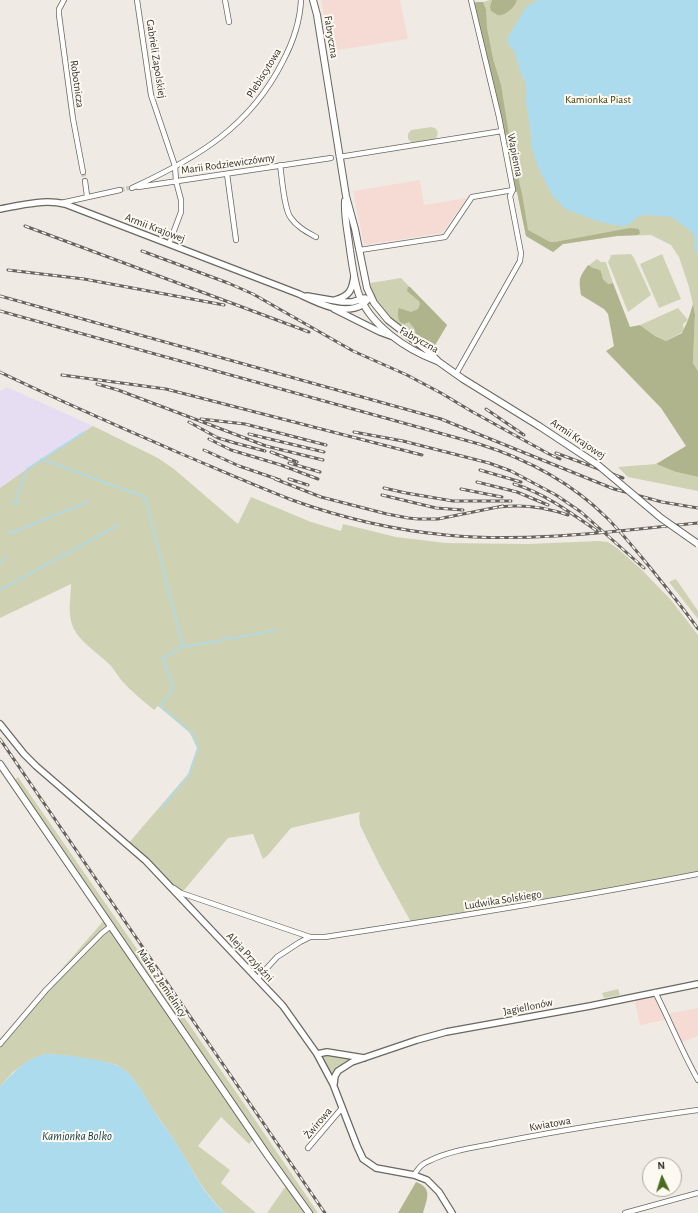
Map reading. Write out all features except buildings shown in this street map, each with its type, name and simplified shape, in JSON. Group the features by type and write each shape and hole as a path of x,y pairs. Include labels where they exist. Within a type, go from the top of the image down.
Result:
{"main road":[{"name":"Fabryczna","path":"314,0 346,196 360,250 366,283 371,297 378,309 388,320 428,351 438,362"},
{"name":"Fabryczna","path":"346,196 345,211 354,274 362,301 375,321 393,337 426,357 438,362"},
{"name":"Armii Krajowej","path":"438,362 598,464 661,518 698,544"},
{"name":"Marka z Jemielnicy","path":"0,764 259,1143 309,1213"}],"street":[{"name":"Robotnicza","path":"64,0 58,15 73,119 83,172"},
{"name":"Gabrieli Zapolskiej","path":"137,0 151,95 175,166"},
{"path":"225,0 229,22"},
{"name":"Plebiscytowa","path":"130,188 200,152 226,133 254,107 278,72 287,54 300,19 301,0"},
{"name":"Wapienna","path":"360,250 444,237 472,197 513,190 502,131 471,0"},
{"path":"339,157 502,131"},
{"name":"Marii Rodziewiczówny","path":"130,188 331,158"},
{"path":"280,165 287,209 290,218 300,228 316,237"},
{"path":"169,244 181,212 181,200 176,181 175,166"},
{"path":"227,174 236,240"},
{"path":"85,181 87,196"},
{"path":"60,203 120,190"},
{"path":"456,374 520,261 521,253 510,196 513,190"},
{"name":"Armii Krajowej","path":"0,209 40,202 60,203 332,308 351,308 371,297"},
{"path":"333,301 350,292 353,285 354,274"},
{"name":"Armii Krajowej","path":"299,294 333,301 362,301"},
{"path":"332,308 393,337"},
{"name":"Aleja Przyjaźni","path":"0,724 24,754 36,766 146,861 283,1006 317,1054 334,1084 361,1155 366,1161 376,1168 414,1175 427,1180 439,1192 452,1213"},
{"name":"Ludwika Solskiego","path":"167,884 181,893 310,937 332,936 449,918 626,888 698,874"},
{"path":"0,1044 46,990 102,933 111,926"},
{"name":"Ludwika Solskiego","path":"257,979 278,957 310,937"},
{"name":"Jagiellonów","path":"334,1084 335,1076 341,1068 352,1062 446,1032 590,1006 698,984"},
{"path":"655,992 685,1057 698,1080"},
{"name":"Jagiellonów","path":"317,1054 327,1052 364,1058"},
{"name":"Żwirowa","path":"308,1148 342,1108"},
{"name":"Kwiatowa","path":"414,1175 418,1168 428,1161 457,1151 522,1138 698,1110"},
{"path":"625,1213 698,1193"}],"shaded area":[{"path":"321,0 400,0 408,39 331,51"},
{"path":"420,180 424,205 467,198 442,233 364,245 353,191"},
{"path":"7,387 93,426 41,459 0,488 0,391"},
{"path":"655,992 666,1014 698,1008 698,1036 680,1043 669,1019 640,1025 634,997"}],"green space":[{"name":"Kamionka Piast","path":"490,0 698,0 698,371 693,363 695,314 689,287 679,257 671,245 651,235 617,236 563,244 553,252 526,236 517,192 513,190 478,2"},
{"path":"492,0 517,0 509,11 497,15 491,11 490,7"},
{"path":"483,2 486,10 487,28 493,59 501,85 511,147 522,194 528,230 550,242 630,228 639,229 640,233 638,235 617,236 563,244 553,252 526,236 517,192 513,190 502,131 472,3"},
{"path":"431,127 435,128 438,133 433,142 415,145 408,139 408,134 411,130"},
{"path":"631,254 651,295 628,312 608,262 611,255"},
{"path":"662,254 681,299 659,308 640,264"},
{"path":"597,259 601,262 606,262 613,283 608,284 603,279 601,271 588,266"},
{"path":"588,265 601,271 603,279 608,284 613,283 630,327 640,325 655,336 666,341 682,333 693,304 695,314 693,363 698,371 698,477 676,472 656,464 686,446 661,408 606,351 614,346 608,314 604,309 581,295 580,279 582,273"},
{"path":"401,278 447,325 432,350 386,314 373,294 370,283"},
{"path":"408,287 410,287 447,325 434,347 416,334 414,328 409,322 404,324 399,321 399,308 411,312 418,309 420,304 419,301 407,291"},
{"path":"678,308 688,320 683,324 684,331 666,341 655,336 640,325"},
{"path":"93,426 158,458 174,469 238,524 251,497 311,522 341,531 343,524 396,537 446,543 528,544 598,541 608,542 617,548 642,570 671,600 698,635 698,874 412,924 379,864 360,825 360,812 291,828 263,859 253,834 228,838 179,896 127,845 188,774 197,748 190,733 158,706 154,710 142,700 122,681 111,666 76,633 70,616 71,584 0,618 0,488 41,459"},
{"path":"656,464 676,472 698,477 698,491 628,477 618,467"},
{"path":"676,579 698,611 698,619 669,582"},
{"path":"18,777 318,1213 267,1213 288,1183 255,1137 249,1144 221,1117 198,1146 230,1170 221,1183 256,1213 225,1213 211,1198 193,1172 132,1077 121,1067 114,1064 69,1056 45,1054 30,1060 13,1072 0,1087 0,1040 106,918 12,782"},
{"path":"618,989 620,995 604,998 602,993"},
{"path":"317,1054 364,1058 341,1069 334,1079"},
{"path":"416,1182 425,1187 427,1191 427,1199 423,1213 398,1213"}],"water":[{"name":"Kamionka Piast","path":"538,0 698,0 698,255 695,249 695,238 693,233 672,217 639,216 625,226 619,226 597,221 565,209 552,195 538,167 531,145 531,134 526,101 526,84 520,71 515,52 508,44 508,37 527,6"},
{"name":"Kamionka Bolko","path":"45,1054 72,1056 106,1062 114,1064 125,1070 137,1084 204,1189 225,1213 0,1213 0,1087 25,1063"}],"waterway":[{"path":"11,502 17,504 18,502 16,498 27,469 84,432"},
{"path":"41,459 145,497 183,647 277,630"},
{"path":"8,531 12,533 89,502"},
{"path":"0,590 118,525"},
{"path":"0,562 6,558"},
{"path":"161,809 189,775 198,748 192,733 160,706 174,688 163,658 176,651 183,644"}],"tunnel":[{"path":"83,172 85,181"},
{"path":"120,190 129,188"}],"railway":[{"path":"25,226 309,332"},
{"path":"142,251 228,283 253,294 353,351 407,375 560,459"},
{"path":"8,270 84,279 224,305"},
{"path":"0,296 441,419 614,489 662,502 698,508"},
{"path":"0,311 479,444 514,457 548,473 579,493 607,518 653,571 698,629"},
{"path":"0,372 110,423 263,488 292,500 349,518 426,533 509,538 572,535 698,523"},
{"path":"62,375 166,389 422,455"},
{"path":"97,384 118,390 266,446 323,460"},
{"path":"486,409 524,435"},
{"path":"201,419 245,424 326,445"},
{"path":"189,422 218,438 265,451"},
{"path":"354,432 403,441 489,463 511,471 556,495 581,512 644,568"},
{"path":"249,434 324,452"},
{"path":"209,439 231,450 281,465 318,479"},
{"path":"204,450 239,466 280,480"},
{"path":"271,452 297,462"},
{"path":"556,453 623,478"},
{"path":"289,463 320,472"},
{"path":"480,470 521,482"},
{"path":"275,479 321,497 408,518 438,519 503,506"},
{"path":"289,479 308,485"},
{"path":"477,482 517,492 548,505"},
{"path":"514,484 547,498 597,531"},
{"path":"384,488 453,501 511,501"},
{"path":"461,489 502,497"},
{"path":"382,495 436,508 463,510"},
{"path":"499,507 534,507 568,515"},
{"path":"0,739 325,1213"}]}
